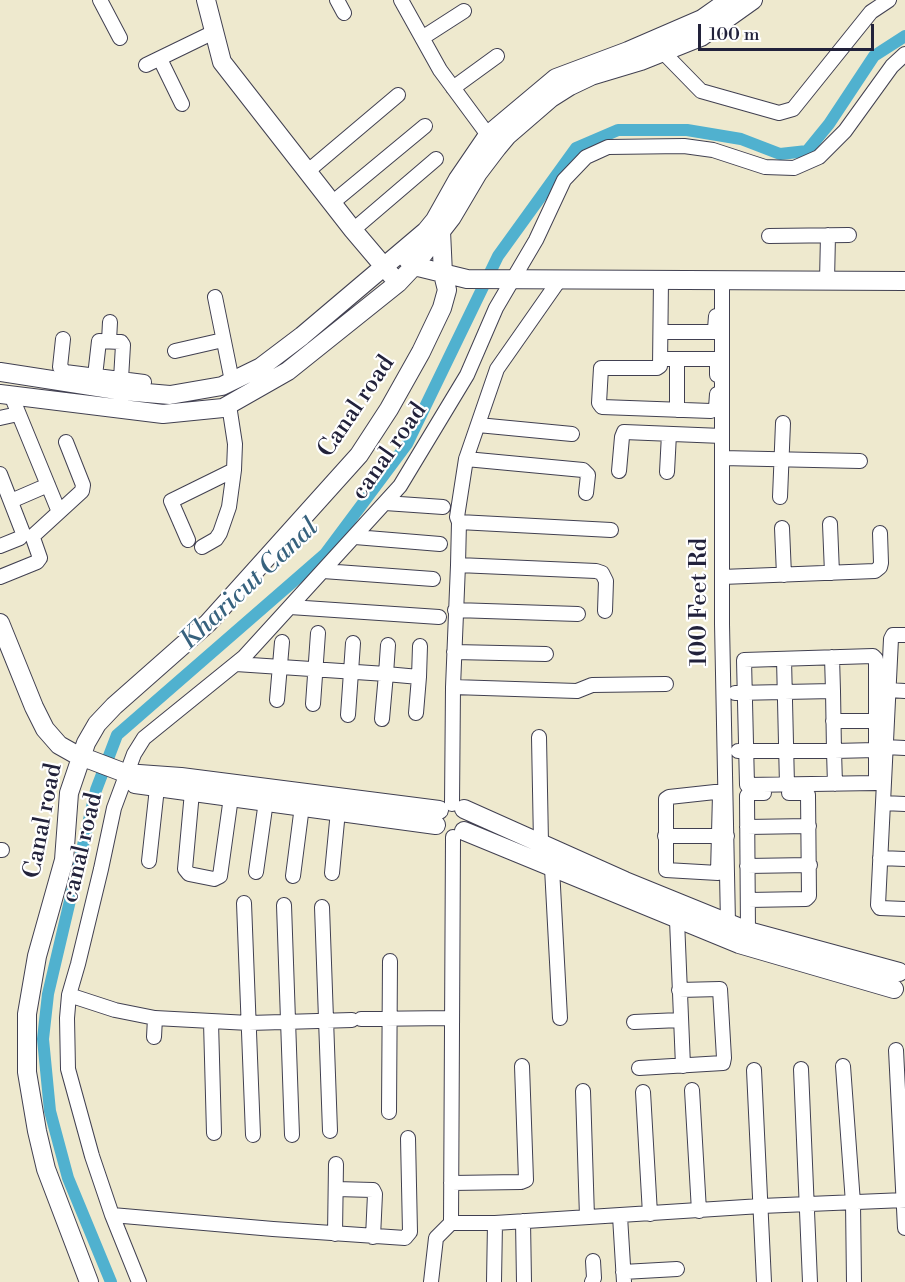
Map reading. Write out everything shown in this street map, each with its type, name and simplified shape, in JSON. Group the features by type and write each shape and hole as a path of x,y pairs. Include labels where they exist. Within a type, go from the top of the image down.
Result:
{"street":[{"path":"100,0 120,38"},
{"path":"206,0 222,62 353,230 398,283"},
{"path":"337,0 344,13"},
{"path":"401,0 440,69 488,135"},
{"path":"63,339 62,369 65,372 170,394 222,386 261,367 385,267 408,260 441,231 497,148 507,136 551,98 570,86 658,47 729,0"},
{"path":"5,395 163,414 223,408 229,405 288,371 398,283 408,260 488,135 556,78 701,36 729,19 753,0"},
{"path":"658,47 701,92 779,113 793,109 871,12 889,0"},
{"path":"422,38 464,10"},
{"path":"146,65 214,32"},
{"name":"canal road","path":"139,1282 112,1215 92,1155 68,1069 69,995 114,808 123,777 134,754 144,738 236,664 386,503 411,469 467,375 496,308 536,240 564,180 586,157 608,147 684,146 713,150 765,167 794,168 819,157 845,131 892,66 905,54"},
{"path":"453,88 497,56"},
{"path":"160,59 182,104"},
{"path":"308,171 398,95"},
{"path":"332,203 425,126"},
{"path":"353,230 436,159"},
{"name":"Canal road","path":"89,1282 46,1169 27,1072 27,1014 37,956 64,860 69,794 86,743 97,724 114,706 208,623 359,455 389,410 442,308 447,290 443,274 441,231"},
{"path":"827,281 828,235"},
{"path":"769,236 849,235"},
{"path":"408,260 443,274 467,279 905,281"},
{"path":"560,279 498,369 466,459 457,517 459,522 458,565 448,812 443,834 459,834 552,868 739,944 901,983"},
{"path":"660,359 711,359 717,363 716,408 711,411 602,407 599,403 601,368 657,368 660,366 660,359 660,332 661,280"},
{"name":"100 Feet Rd","path":"722,281 722,578 725,752 723,836 728,923"},
{"path":"215,297 232,381"},
{"path":"660,332 713,332 716,314"},
{"path":"109,341 110,322"},
{"path":"101,340 123,344 107,380 98,342 101,340"},
{"path":"175,351 223,340"},
{"path":"677,359 677,410"},
{"path":"0,372 144,382"},
{"path":"5,395 18,414 59,513"},
{"path":"202,547 216,539 229,507 234,470 235,435 229,405"},
{"path":"0,418 18,414"},
{"path":"780,497 783,423"},
{"path":"478,425 572,434"},
{"path":"619,471 624,432 722,436"},
{"path":"667,472 669,434"},
{"path":"0,577 37,562 40,558 34,535 83,489 66,442"},
{"path":"722,458 860,461"},
{"path":"466,459 583,470 588,475 586,493"},
{"path":"188,540 171,501 234,470"},
{"path":"0,546 20,538 24,533 2,483"},
{"path":"11,501 48,485"},
{"path":"386,503 443,507"},
{"path":"459,522 611,530"},
{"path":"830,524 832,573"},
{"path":"782,528 784,575"},
{"path":"722,578 878,570 881,563 880,533"},
{"path":"355,537 440,544"},
{"path":"458,565 596,571 602,573 606,581 605,611"},
{"path":"323,571 433,579"},
{"path":"290,607 439,617"},
{"path":"455,610 578,614"},
{"path":"0,623 45,729 59,745 80,761 158,788 338,811 448,812 541,843 625,881 748,931 901,983"},
{"path":"313,704 318,633"},
{"path":"905,635 893,635 891,639 888,690 881,749 877,782 875,784 747,784 744,693 744,660 875,657 876,721 881,749 883,803 879,908 905,909"},
{"path":"277,700 282,642"},
{"path":"348,715 353,643"},
{"path":"382,719 388,645"},
{"path":"416,713 420,646"},
{"path":"0,649 21,703 35,731 50,750 63,760 80,761"},
{"path":"454,652 546,654"},
{"path":"832,657 835,784"},
{"path":"783,659 787,784"},
{"path":"236,664 419,677"},
{"path":"453,687 577,691 592,685 666,684"},
{"path":"888,690 905,691"},
{"path":"724,693 832,691"},
{"path":"833,721 876,721"},
{"path":"539,737 541,843"},
{"path":"725,752 905,748"},
{"path":"123,777 181,777 448,812 468,818 468,824 459,834 452,1018 451,1223 436,1238 431,1282"},
{"path":"149,861 158,788"},
{"path":"192,792 185,868 189,874 214,879 220,876 231,797"},
{"path":"719,792 723,836 720,870 715,874 666,870 665,836 667,797 719,792"},
{"path":"748,900 807,899 810,893 807,793 749,793 747,796 748,931"},
{"path":"256,872 266,801"},
{"path":"883,803 905,804"},
{"path":"293,876 302,806"},
{"path":"332,873 338,811"},
{"path":"747,827 809,826"},
{"path":"665,836 723,836"},
{"path":"880,858 905,859"},
{"path":"747,866 810,865"},
{"path":"552,868 560,1018"},
{"path":"244,903 254,1135"},
{"path":"284,905 292,1135"},
{"path":"322,907 330,1131"},
{"path":"676,920 683,1066"},
{"path":"388,1112 390,961"},
{"path":"639,1068 721,1064 724,1058 720,989 679,990"},
{"path":"69,995 115,1010 154,1018 211,1022 289,1023 452,1018"},
{"path":"154,1018 154,1037"},
{"path":"634,1022 680,1020"},
{"path":"211,1022 214,1133"},
{"path":"896,1050 905,1228"},
{"path":"451,1183 526,1180 522,1066"},
{"path":"843,1066 853,1203 854,1282"},
{"path":"801,1069 810,1282"},
{"path":"754,1070 764,1282"},
{"path":"692,1090 699,1211"},
{"path":"583,1092 587,1217"},
{"path":"643,1092 650,1214"},
{"path":"112,1215 405,1238 410,1232 408,1138"},
{"path":"335,1234 336,1164"},
{"path":"336,1189 373,1190 375,1194 373,1237"},
{"path":"451,1223 495,1223 761,1206 904,1201"},
{"path":"620,1216 624,1277 676,1269"},
{"path":"523,1221 524,1282"},
{"path":"494,1282 495,1223"},
{"path":"592,1282 594,1278 593,1261"}],"waterway":[{"name":"Kharicut Canal","path":"111,1282 68,1178 50,1111 43,1039 48,994 96,790 117,735 325,554 407,444 498,256 576,148 618,130 687,130 741,139 780,154 807,151 829,124 874,56 905,36"}]}
